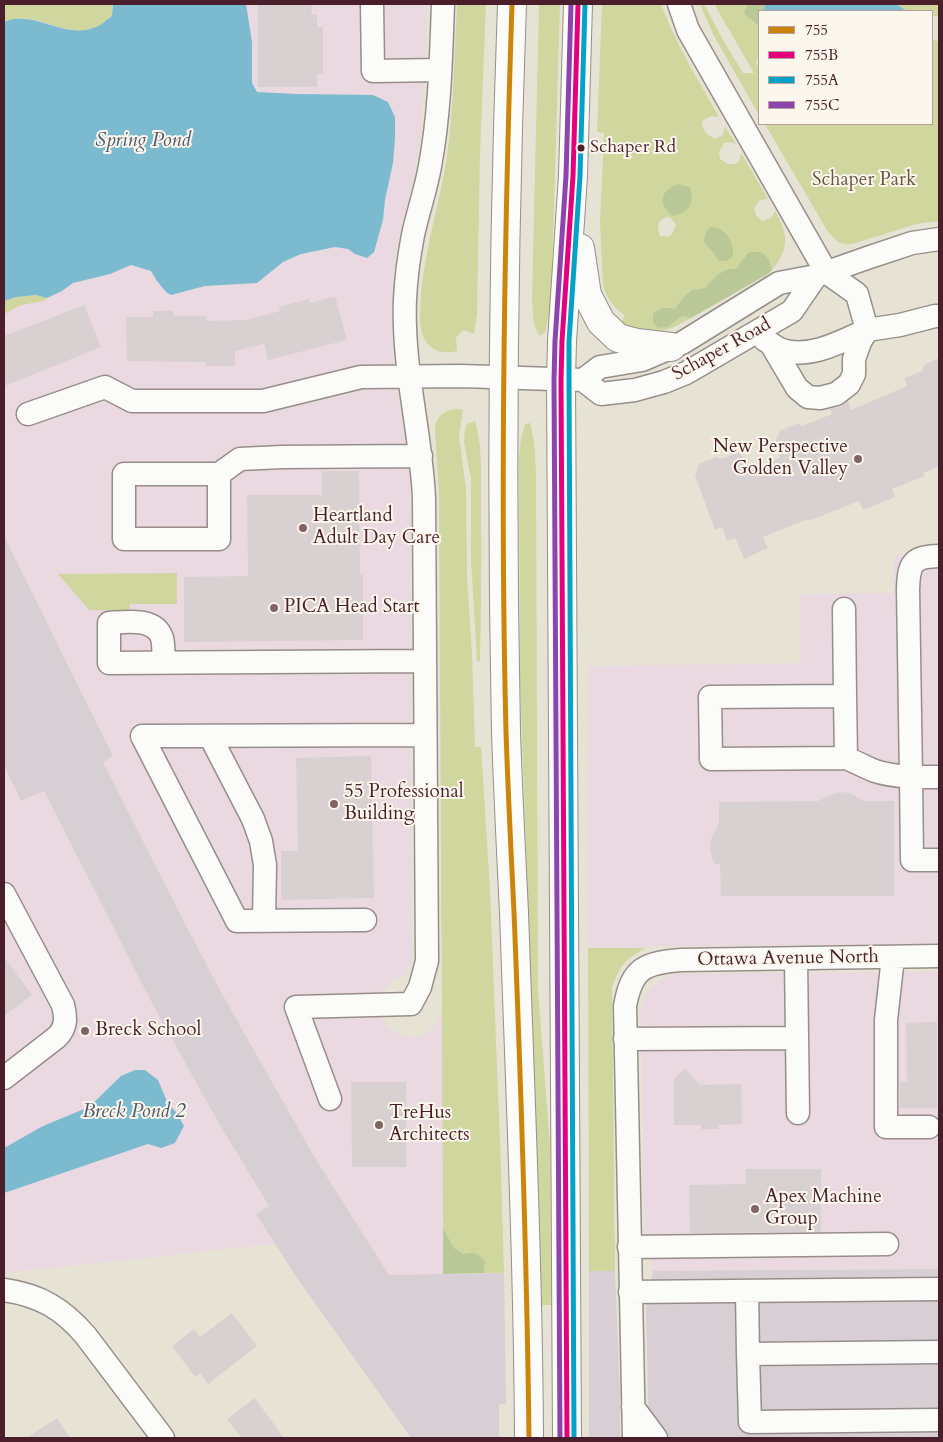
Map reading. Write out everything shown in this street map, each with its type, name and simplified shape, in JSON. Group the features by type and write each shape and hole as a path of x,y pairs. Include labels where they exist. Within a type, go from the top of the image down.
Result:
{"main road":[{"path":"512,4 506,167 504,378 506,733 518,1019 529,1376 529,1438"},
{"path":"567,1435 572,380 562,340 573,176 578,4"},
{"path":"573,176 583,273 587,295 594,310 601,322 618,338 637,343 672,347"}],"street":[{"path":"372,4 373,71 440,70"},
{"path":"330,1099 296,1006 411,1004 420,988 427,961 424,734 424,498 421,456 409,376 404,301 406,274 413,235 430,167 436,126 443,4"},
{"path":"679,4 688,30 821,274 857,294 868,330"},
{"name":"Schaper Road","path":"572,380 600,367 642,360 672,347 779,284 821,274 912,244 939,240"},
{"name":"Schaper Road","path":"572,380 601,394 634,390 664,382 686,373 705,362 762,338 792,311 821,274"},
{"path":"762,338 782,350 801,352 821,350 868,330 939,316"},
{"path":"762,338 797,388 808,396 820,398 836,394 849,384 854,374 854,358 860,342 868,330"},
{"path":"28,414 105,388 132,401 263,401 361,377 409,376 572,380"},
{"path":"219,474 219,539 124,539 124,474 219,474 240,459 421,456"},
{"path":"939,556 920,558 913,563 909,570 912,860 939,860"},
{"path":"844,609 846,758"},
{"path":"164,662 424,661"},
{"path":"845,696 710,696 710,759 846,758 876,771 892,775 939,777"},
{"path":"366,920 237,921 142,736 424,734"},
{"path":"210,736 253,819 261,840 265,865 264,921"},
{"path":"4,894 63,1005 66,1023 57,1037 4,1078"},
{"name":"Ottawa Avenue North","path":"625,1039 625,1006 628,991 632,980 639,971 649,965 661,962 939,956"},
{"path":"893,957 886,1020 886,1127 929,1127"},
{"path":"796,958 798,1113"},
{"path":"634,1438 625,1039 797,1038"},
{"path":"629,1247 887,1244"},
{"path":"630,1292 939,1289"},
{"path":"4,1290 38,1298 51,1304 75,1323 163,1438"},
{"path":"746,1291 750,1422 939,1420"},
{"path":"748,1354 939,1352"},
{"path":"633,1407 656,1438"}],"shaded area":[{"path":"4,4 428,4 421,135 414,176 397,247 391,299 393,360 410,474 412,963 407,973 394,980 383,992 380,1012 385,1024 391,1029 398,1034 412,1037 420,1036 435,1026 442,1009 443,1274 389,1275 315,1158 221,992 103,762 113,756 4,536"},
{"path":"4,536 113,756 103,762 180,914 221,992 315,1158 389,1275 504,1273 506,1404 499,1404 499,1438 411,1438 295,1275 256,1214 269,1206 217,1120 152,1003 44,791 21,801 4,765"},
{"path":"939,555 939,945 588,948 588,666 801,663 800,594 894,593 894,556"},
{"name":"Breck School","path":"4,765 21,801 44,790 152,1003 217,1120 269,1206 256,1214 275,1244 4,1273"},
{"path":"939,972 939,1269 653,1271 644,1227 641,1011 644,999 652,987 665,978 679,973"},
{"path":"939,1269 939,1438 649,1438 646,1309 653,1271"},
{"path":"589,1271 615,1271 620,1438 589,1438"}],"green space":[{"path":"4,4 113,4 112,15 100,25 86,30 75,30 65,29 36,20 14,19 4,22"},
{"path":"457,4 486,4 480,154 477,314 474,334 464,330 456,337 457,351 444,352 433,349 425,341 421,329 420,312 425,261 449,143"},
{"path":"539,4 560,4 551,304 545,332 540,336 534,323 532,299"},
{"path":"602,4 661,4 680,48 719,117 711,116 702,121 704,130 715,139 723,135 725,127 736,144 731,142 724,143 719,152 720,159 728,164 736,164 740,160 741,153 768,199 760,200 754,208 756,215 762,221 771,218 775,211 783,227 785,234 784,248 782,255 772,270 769,259 736,269 728,269 718,274 704,288 692,290 683,297 675,309 666,307 668,327 682,316 691,318 666,330 647,331 621,323 625,316 611,303 603,285 600,223 604,133 597,132","holes":["666,217 671,218 676,225 672,233 667,237 660,236 659,222"]},
{"path":"700,4 704,4 743,73 754,73 715,4 747,4 745,14 755,24 758,24 758,56 756,62 758,65 758,113 713,34"},
{"path":"747,4 765,4 764,10 758,10 758,24 744,14"},
{"path":"896,4 939,4 939,16 933,16 933,10 905,10"},
{"name":"Schaper Park","path":"933,40 939,41 939,221 916,224 852,244 841,243 828,232 766,125 933,125"},
{"path":"679,184 690,187 692,198 690,206 684,212 673,216 665,207 663,198 668,190"},
{"path":"710,227 725,232 730,240 733,256 726,261 718,261 704,242 705,234"},
{"path":"749,252 761,252 769,259 772,270 691,318 682,316 668,327 658,328 653,323 653,314 658,310 663,308 675,309 683,297 692,290 704,288 718,274 728,269 736,269"},
{"path":"36,295 47,298 44,301 21,305 4,314 4,301 16,297"},
{"path":"450,410 463,410 459,436 466,489 467,577 475,747 481,747 490,890 504,1273 484,1273 485,1262 454,1248 443,1228 439,494 435,429 437,420 443,414"},
{"path":"475,421 478,431 481,463 480,661 477,661 471,560 471,479 464,442 467,424"},
{"path":"530,423 534,441 536,473 538,990 550,1145 551,1305 542,1305 520,679 519,458 521,438 525,424"},
{"path":"177,573 177,604 130,604 129,610 89,610 58,574"},
{"path":"588,948 646,948 624,963 612,987 615,1271 589,1271"},
{"path":"443,1228 454,1248 464,1254 476,1254 483,1259 485,1262 484,1273 443,1274"}],"water":[{"name":"Spring Pond","path":"113,4 246,4 252,42 252,83 257,92 373,95 388,102 395,117 393,163 383,220 374,252 367,258 355,254 348,249 335,247 301,254 283,262 257,283 205,286 171,295 166,292 151,271 131,265 110,274 73,283 47,298 36,295 16,297 4,301 4,22 14,19 25,19 65,29 86,30 98,26 112,16"},
{"path":"765,4 896,4 905,10 764,10"},
{"name":"Breck Pond 2","path":"135,1070 145,1070 158,1080 168,1104 176,1112 184,1126 175,1143 161,1148 148,1144 4,1193 4,1148 43,1126 89,1107 121,1076"}],"building":[{"path":"258,4 311,4 312,15 317,14 317,27 323,27 323,74 317,74 317,87 258,87"},
{"path":"335,296 347,340 268,360 264,344 235,351 235,366 206,366 206,362 127,361 126,317 153,317 153,311 173,311 173,316 207,316 207,321 246,320 280,311 279,307 309,299 310,303"},
{"path":"84,305 101,347 4,386 4,336"},
{"name":"New Perspective Golden Valley","path":"939,358 939,466 923,473 925,476 892,489 895,497 863,510 859,501 763,537 768,548 744,559 735,538 727,541 722,527 715,530 695,476 699,464 716,457 721,459 740,451 748,471 780,458 774,444 780,431 798,423 802,426 832,414 830,409 840,407 848,401 851,410 907,386 904,378 922,371 924,365"},
{"path":"322,471 359,471 360,575 363,575 363,640 184,642 184,577 248,576 247,495 322,495"},
{"name":"55 Professional Building","path":"371,756 374,898 281,900 281,851 298,851 296,758"},
{"path":"843,792 852,794 863,801 894,801 894,896 721,896 720,864 715,864 710,849 711,839 719,823 719,802 818,801 833,794"},
{"path":"4,957 32,995 4,1016"},
{"path":"937,1022 937,1108 900,1108 900,1082 907,1082 906,1023"},
{"path":"685,1069 700,1085 741,1084 742,1124 718,1125 718,1129 701,1129 701,1125 674,1125 674,1079"},
{"name":"TreHus Architects","path":"351,1082 406,1082 406,1167 352,1167"},
{"name":"Apex Machine Group","path":"746,1169 821,1169 821,1232 690,1233 689,1185 746,1184"},
{"path":"232,1313 257,1346 208,1384 200,1373 195,1377 172,1346 194,1329 200,1337"},
{"path":"255,1398 284,1438 242,1438 227,1419"},
{"path":"57,1418 70,1438 26,1438"}],"transit line":[{"name":"755","path":"512,4 504,368 504,641 523,1175 529,1438"},
{"name":"755C","path":"560,1438 554,380 566,176 571,4"},
{"name":"755B","path":"567,1438 561,380 573,176 578,4"},
{"name":"755A","path":"574,1438 569,341 580,176 585,4"}],"place":[{"name":"Schaper Rd","path":"581,148"},
{"name":"New Perspective Golden Valley","path":"858,459"},
{"name":"Heartland Adult Day Care","path":"303,528"},
{"name":"PICA Head Start","path":"274,608"},
{"name":"55 Professional Building","path":"334,804"},
{"name":"Breck School","path":"85,1031"},
{"name":"TreHus Architects","path":"379,1125"},
{"name":"Apex Machine Group","path":"755,1209"}]}
